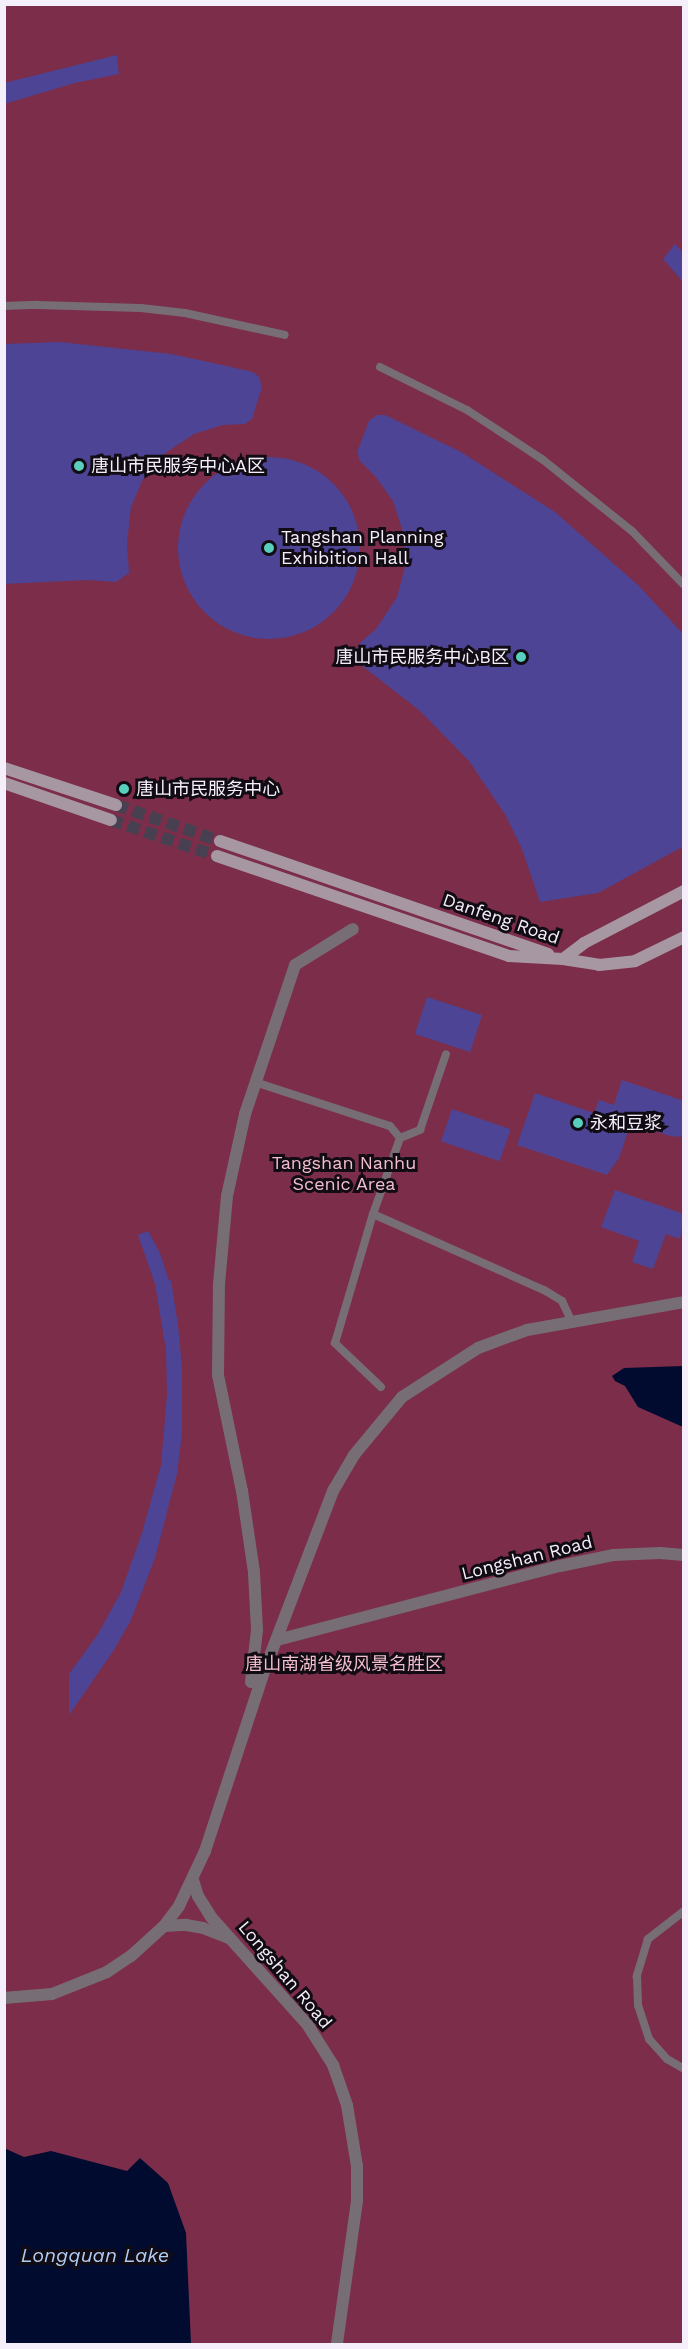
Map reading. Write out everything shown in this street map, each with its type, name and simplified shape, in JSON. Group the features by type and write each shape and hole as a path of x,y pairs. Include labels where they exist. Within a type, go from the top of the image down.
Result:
{"main road":[{"path":"4,768 116,805"},
{"path":"4,783 111,820"},
{"name":"Danfeng Road","path":"220,841 563,959"},
{"name":"Danfeng Road","path":"217,856 509,956 563,959"},
{"path":"563,959 584,943 684,891"},
{"path":"563,959 599,965 635,961 684,937"}],"street":[{"path":"251,1682 257,1630 254,1572 242,1491 218,1375 217,1329 227,1196 255,1082 296,965 353,929"},
{"path":"4,1998 52,1994 82,1984 107,1972 131,1956 164,1926 193,1880 265,1668 309,1548 333,1491 354,1455 402,1396 478,1348 527,1330 571,1320 684,1302"},
{"name":"Longshan Road","path":"277,1640 570,1564 613,1555 660,1552 684,1555"},
{"name":"Longshan Road","path":"193,1880 198,1896 212,1917 307,2024 333,2066 346,2105 357,2166 357,2201 337,2344"},
{"path":"164,1926 186,1925 203,1928 233,1940"}],"lane":[{"path":"4,306 37,304 141,308 184,313 285,334"},
{"path":"380,367 467,410 542,459 632,531 684,585"},
{"path":"381,1387 335,1343 373,1214 400,1138 420,1130 446,1054"},
{"path":"255,1082 390,1126 400,1138"},
{"path":"373,1214 544,1290 562,1301 571,1320"},
{"path":"684,1911 648,1939 637,1976 638,2005 649,2039 667,2059 684,2069"}],"green space":[{"name":"Tangshan Nanhu Scenic Area","path":"5,5 683,5 683,2344 5,2344"}],"water":[{"path":"683,1366 683,1427 638,1407 625,1386 615,1381 612,1376 624,1368"},
{"name":"Longquan Lake","path":"4,2148 24,2157 51,2151 127,2171 140,2158 168,2183 186,2233 191,2344 5,2344"}],"building":[{"path":"117,55 119,74 75,83 4,104 4,83"},
{"path":"675,244 684,254 684,283 663,259"},
{"name":"唐山市民服务中心A区","path":"60,342 171,354 222,365 253,372 259,377 262,387 252,419 245,424 223,425 194,434 164,454 143,479 131,507 127,544 129,573 116,582 87,580 4,584 4,344"},
{"name":"唐山市民服务中心B区","path":"377,415 385,415 461,452 555,512 639,586 684,635 684,846 598,893 540,902 522,849 506,816 469,761 419,710 361,665 357,650 360,643 376,629 397,597 405,567 404,535 393,501 375,476 360,461 357,452 369,421"},
{"name":"Tangshan Planning Exhibition Hall","path":"269,457 287,458 304,464 320,472 334,483 345,497 353,513 359,530 359,566 353,583 345,599 334,613 320,624 304,632 287,638 269,639 251,638 234,632 218,624 204,613 193,599 185,583 179,566 178,548 179,530 185,513 193,497 204,483 218,472 234,464 251,458"},
{"path":"427,997 482,1015 470,1052 415,1034"},
{"name":"永和豆浆","path":"622,1080 684,1101 684,1137 670,1136 631,1123 619,1158 607,1175 517,1145 535,1093 594,1113 599,1100 614,1105"},
{"path":"452,1109 511,1129 500,1161 441,1141"},
{"path":"615,1190 684,1214 680,1239 666,1234 653,1269 632,1262 639,1241 601,1227"},
{"path":"148,1231 160,1253 169,1281 171,1280 178,1325 182,1368 182,1433 177,1474 155,1558 131,1620 114,1650 69,1715 69,1674 98,1634 121,1592 142,1533 161,1465 167,1395 166,1350 155,1284 138,1235"}],"tunnel":[{"path":"116,805 220,841"},
{"path":"111,820 217,856"}],"place":[{"name":"唐山市民服务中心A区","path":"79,466"},
{"name":"Tangshan Planning Exhibition Hall","path":"269,548"},
{"name":"唐山市民服务中心B区","path":"521,657"},
{"name":"唐山市民服务中心","path":"124,789"},
{"name":"永和豆浆","path":"578,1123"}],"park label":[{"name":"唐山南湖省级风景名胜区","path":"344,1664"}]}
